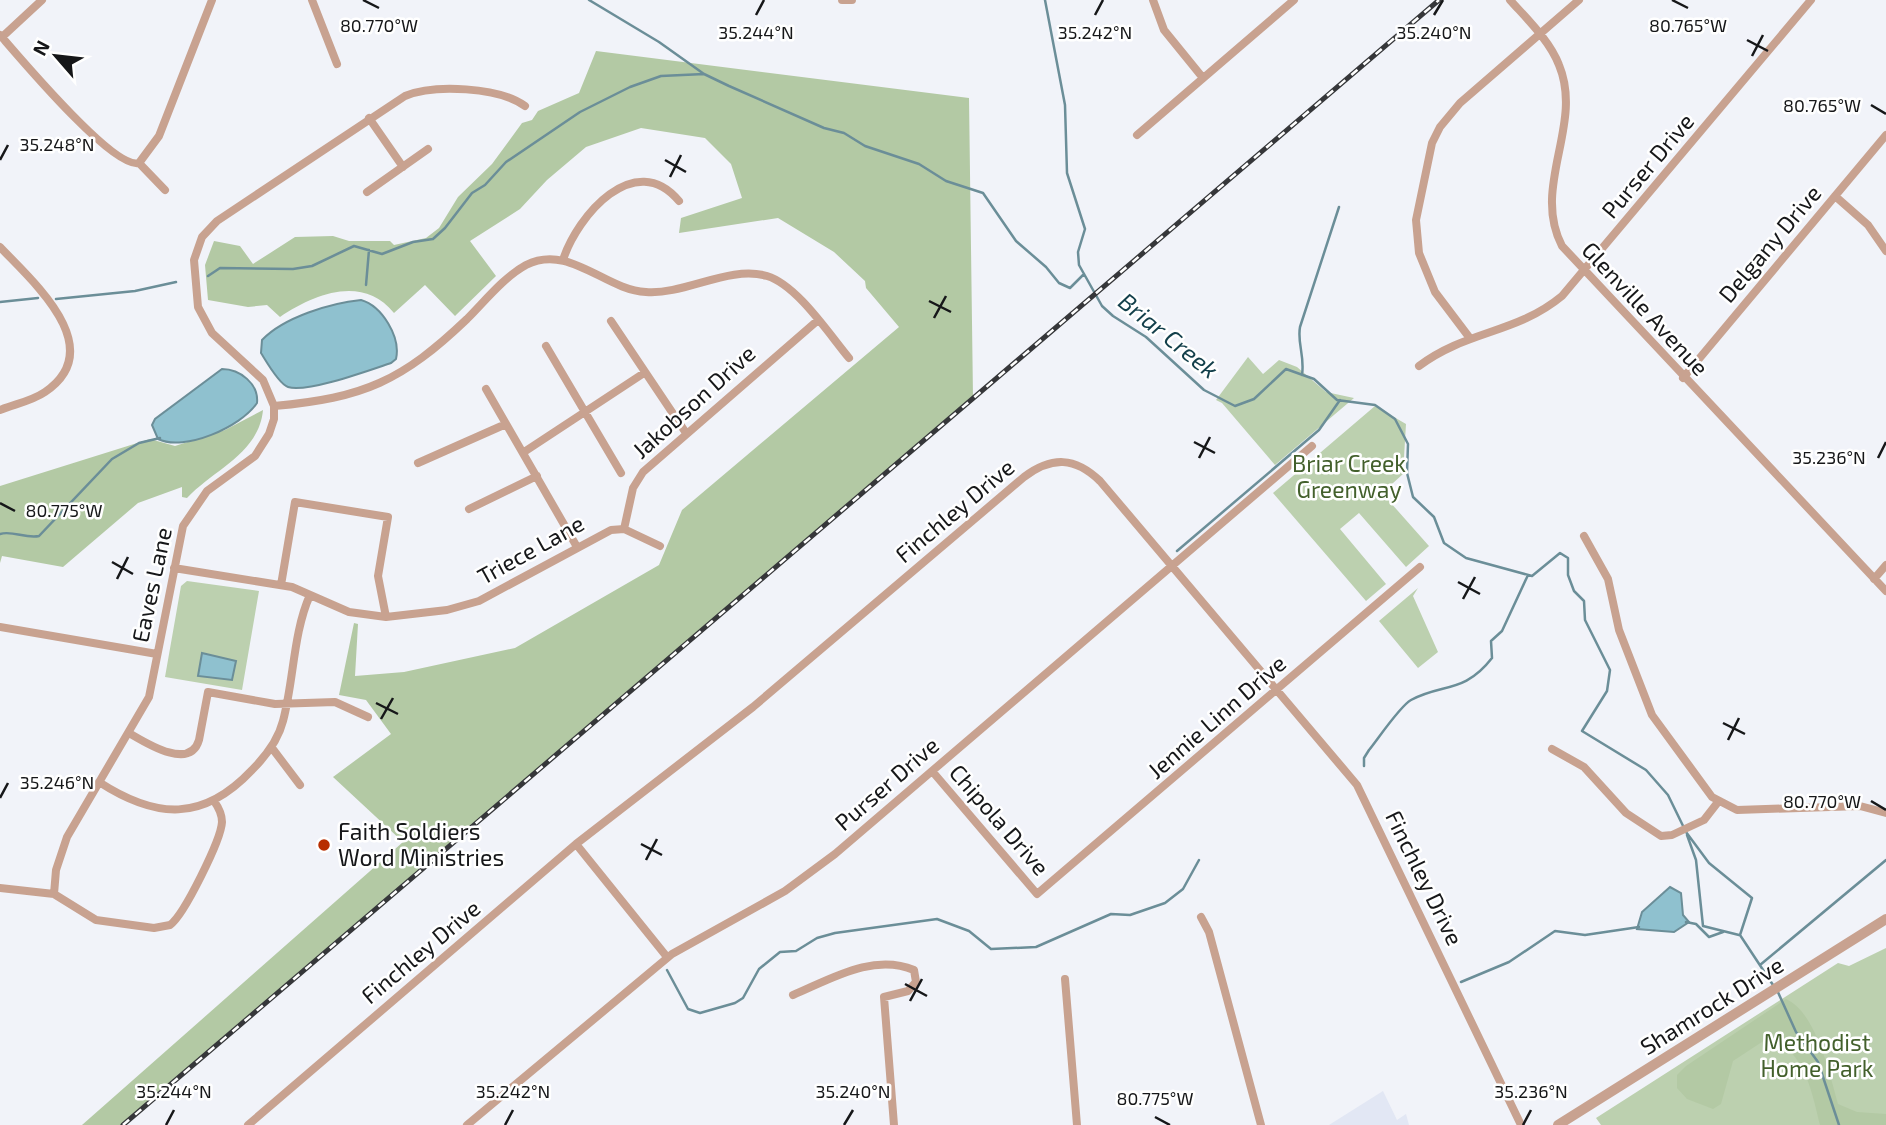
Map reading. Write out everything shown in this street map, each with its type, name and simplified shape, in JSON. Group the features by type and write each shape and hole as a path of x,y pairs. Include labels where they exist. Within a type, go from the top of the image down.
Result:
{"street":[{"path":"42,0 1,36 103,146 127,163 139,163 159,136 212,0"},
{"path":"312,0 337,64"},
{"path":"842,0 852,0"},
{"path":"1153,0 1164,30 1203,78"},
{"path":"1137,135 1294,0"},
{"name":"Glenville Avenue","path":"1510,0 1539,34 1559,64 1566,96 1550,194 1551,217 1562,246 1583,273 1886,591"},
{"path":"1469,337 1435,292 1419,253 1416,220 1432,143 1450,113 1579,0"},
{"name":"Purser Drive","path":"1419,366 1469,337 1506,328 1541,313 1562,296 1811,0"},
{"path":"525,106 502,95 426,89 405,96 217,221 197,248 192,270 201,316 212,333 263,380 274,406 346,396 387,381 436,349 525,265 548,260 563,260 618,286 647,293 741,275 766,276 792,291 849,358"},
{"path":"369,118 403,167"},
{"name":"Delgany Drive","path":"1683,378 1886,135"},
{"path":"367,192 428,149"},
{"path":"139,163 165,190"},
{"path":"563,260 573,234 583,219 612,192 635,184 650,183 666,188 679,201"},
{"path":"1835,196 1868,225 1886,251"},
{"path":"0,247 61,316 68,334 69,352 61,376 45,392 0,410"},
{"path":"611,321 686,433"},
{"name":"Jakobson Drive","path":"624,529 629,499 637,480 686,433 817,321"},
{"path":"546,345 621,473"},
{"path":"524,452 645,373"},
{"path":"486,389 577,547"},
{"name":"Eaves Lane","path":"54,894 56,870 67,837 149,696 183,526 189,513 207,491 244,466 263,447 274,419 274,406"},
{"path":"418,463 506,424"},
{"name":"Purser Drive","path":"467,1125 667,957 810,874 1312,446"},
{"name":"Finchley Drive","path":"248,1125 576,844 692,757 1024,477 1045,463 1070,461 1092,474 1279,690 1357,785 1521,1125"},
{"path":"469,509 537,476"},
{"path":"281,585 295,502 388,517 379,576 386,617"},
{"path":"624,529 660,546"},
{"name":"Triece Lane","path":"174,568 281,585 310,594 349,612 386,617 447,610 479,601 602,533 624,529"},
{"path":"1584,536 1608,579 1619,630 1652,715 1699,783 1718,802 1737,810 1860,806 1886,813"},
{"path":"1874,579 1886,565"},
{"name":"Jennie Linn Drive","path":"1037,894 1420,567"},
{"path":"99,782 133,803 158,809 186,809 214,801 245,778 272,748 283,722 310,594"},
{"path":"0,627 157,654"},
{"path":"129,733 163,751 189,753 197,747 200,740 208,692 287,704 335,702 368,717"},
{"path":"272,748 300,785"},
{"path":"1552,749 1584,767 1626,813 1666,837 1708,817 1718,802"},
{"name":"Chipola Drive","path":"932,771 1037,894"},
{"path":"0,888 54,894 96,920 154,928 170,925 182,911 220,829 221,813 214,801"},
{"path":"576,844 667,957"},
{"path":"1201,917 1209,932 1261,1125"},
{"name":"Shamrock Drive","path":"1559,1125 1886,919"},
{"path":"793,995 867,965 897,964 914,971 916,982 908,991 884,997 894,1125"},
{"path":"1065,979 1077,1125"}],"shaded area":[{"path":"1383,1091 1397,1120 1406,1114 1409,1125 1329,1125"}],"green space":[{"path":"596,51 969,98 973,397 122,1125 82,1125 403,842 333,777 391,734 366,700 339,695 354,623 358,624 355,676 404,672 515,648 659,565 682,510 899,327 866,288 865,281 834,252 778,218 679,233 681,218 742,198 731,164 705,138 641,128 586,147 547,180 520,209 470,241 496,276 455,316 425,285 394,313 382,301 354,291 324,295 280,317 267,305 248,307 208,300 205,265 214,241 240,246 253,264 295,237 333,236 349,241 390,241 394,245 426,238 439,228 458,197 492,164 522,123 532,120 538,111 579,93"},
{"name":"Briar Creek Greenway","path":"1248,357 1263,374 1279,360 1297,367 1326,392 1354,398 1275,465 1222,403 1216,400"},
{"name":"Briar Creek Greenway","path":"1375,406 1406,424 1403,474 1382,493 1429,546 1406,567 1359,513 1340,529 1386,584 1366,601 1273,493"},
{"path":"263,410 260,425 245,449 187,498 182,497 182,487 138,503 63,567 2,556 0,563 0,486 150,439 175,446 225,430"},
{"path":"187,581 259,591 242,690 165,677 181,586"},
{"path":"1418,588 1413,596 1438,652 1418,668 1379,621"},
{"name":"Methodist Home Park","path":"1886,948 1886,1125 1601,1125 1596,1118 1838,963 1849,966"},
{"path":"1786,999 1797,1006 1814,1030 1838,1104 1857,1112 1886,1114 1886,1125 1820,1125 1809,1085 1797,1060 1789,1050 1778,1043 1765,1040 1733,1061 1721,1104 1713,1109 1687,1099 1677,1088 1677,1075 1686,1066"}],"water":[{"path":"361,300 369,303 383,316 393,332 396,359 354,375 309,387 288,387 281,382 261,353 262,340 283,324 308,312"},
{"path":"222,369 242,375 252,384 257,403 249,412 226,428 197,440 169,442 158,439 152,425 155,419"},
{"path":"202,653 236,661 232,680 198,676"},
{"path":"1670,887 1681,893 1683,915 1689,922 1674,932 1637,929 1642,912"}],"waterway":[{"path":"589,0 659,42 704,74 824,128 844,133 865,146 919,164 946,181 983,193 1016,241 1046,267 1059,283 1070,288 1084,274"},
{"name":"Briar Creek","path":"1045,0 1065,105 1067,173 1085,229 1078,252 1079,265 1102,306 1146,337 1204,390 1235,406 1254,399 1286,369 1314,379 1337,400 1375,405 1395,419 1408,444 1407,473 1413,497 1434,517 1444,543 1466,558 1532,576 1560,553 1568,558 1568,575 1574,591 1584,601 1585,620 1610,670 1607,691 1582,731 1646,770 1668,795 1686,832 1709,863 1752,898 1740,935"},
{"path":"208,276 220,268 293,269 312,266 354,246 382,254 413,242 433,239 472,193 485,185 506,162 580,112 630,87 661,76 704,74"},
{"path":"1302,375 1300,327 1339,207"},
{"path":"366,285 369,250"},
{"path":"56,299 135,291 176,282"},
{"path":"0,302 38,298"},
{"path":"1177,551 1319,430 1340,400"},
{"path":"0,534 39,536 112,459 139,443 160,438"},
{"path":"1364,766 1364,758 1369,750 1406,703 1422,695 1462,683 1492,658 1491,641 1502,631 1528,575"},
{"path":"1687,835 1696,860 1703,926 1739,935"},
{"path":"667,970 688,1009 700,1013 743,998 759,969 780,952 796,951 817,938 835,933 937,919 969,931 991,949 1036,947 1111,914 1130,915 1165,903 1183,889 1199,860"},
{"path":"1760,965 1886,860"},
{"path":"1686,922 1696,924 1709,937 1723,932"},
{"path":"1461,982 1509,962 1555,931 1585,935 1639,927"},
{"name":"Briar Creek","path":"1740,935 1773,985"},
{"name":"Briar Creek","path":"1777,990 1796,1032 1818,1062 1839,1125"}],"railway":[{"path":"123,1125 1439,0"}],"place":[{"name":"Faith Soldiers Word Ministries","path":"324,845"}]}
